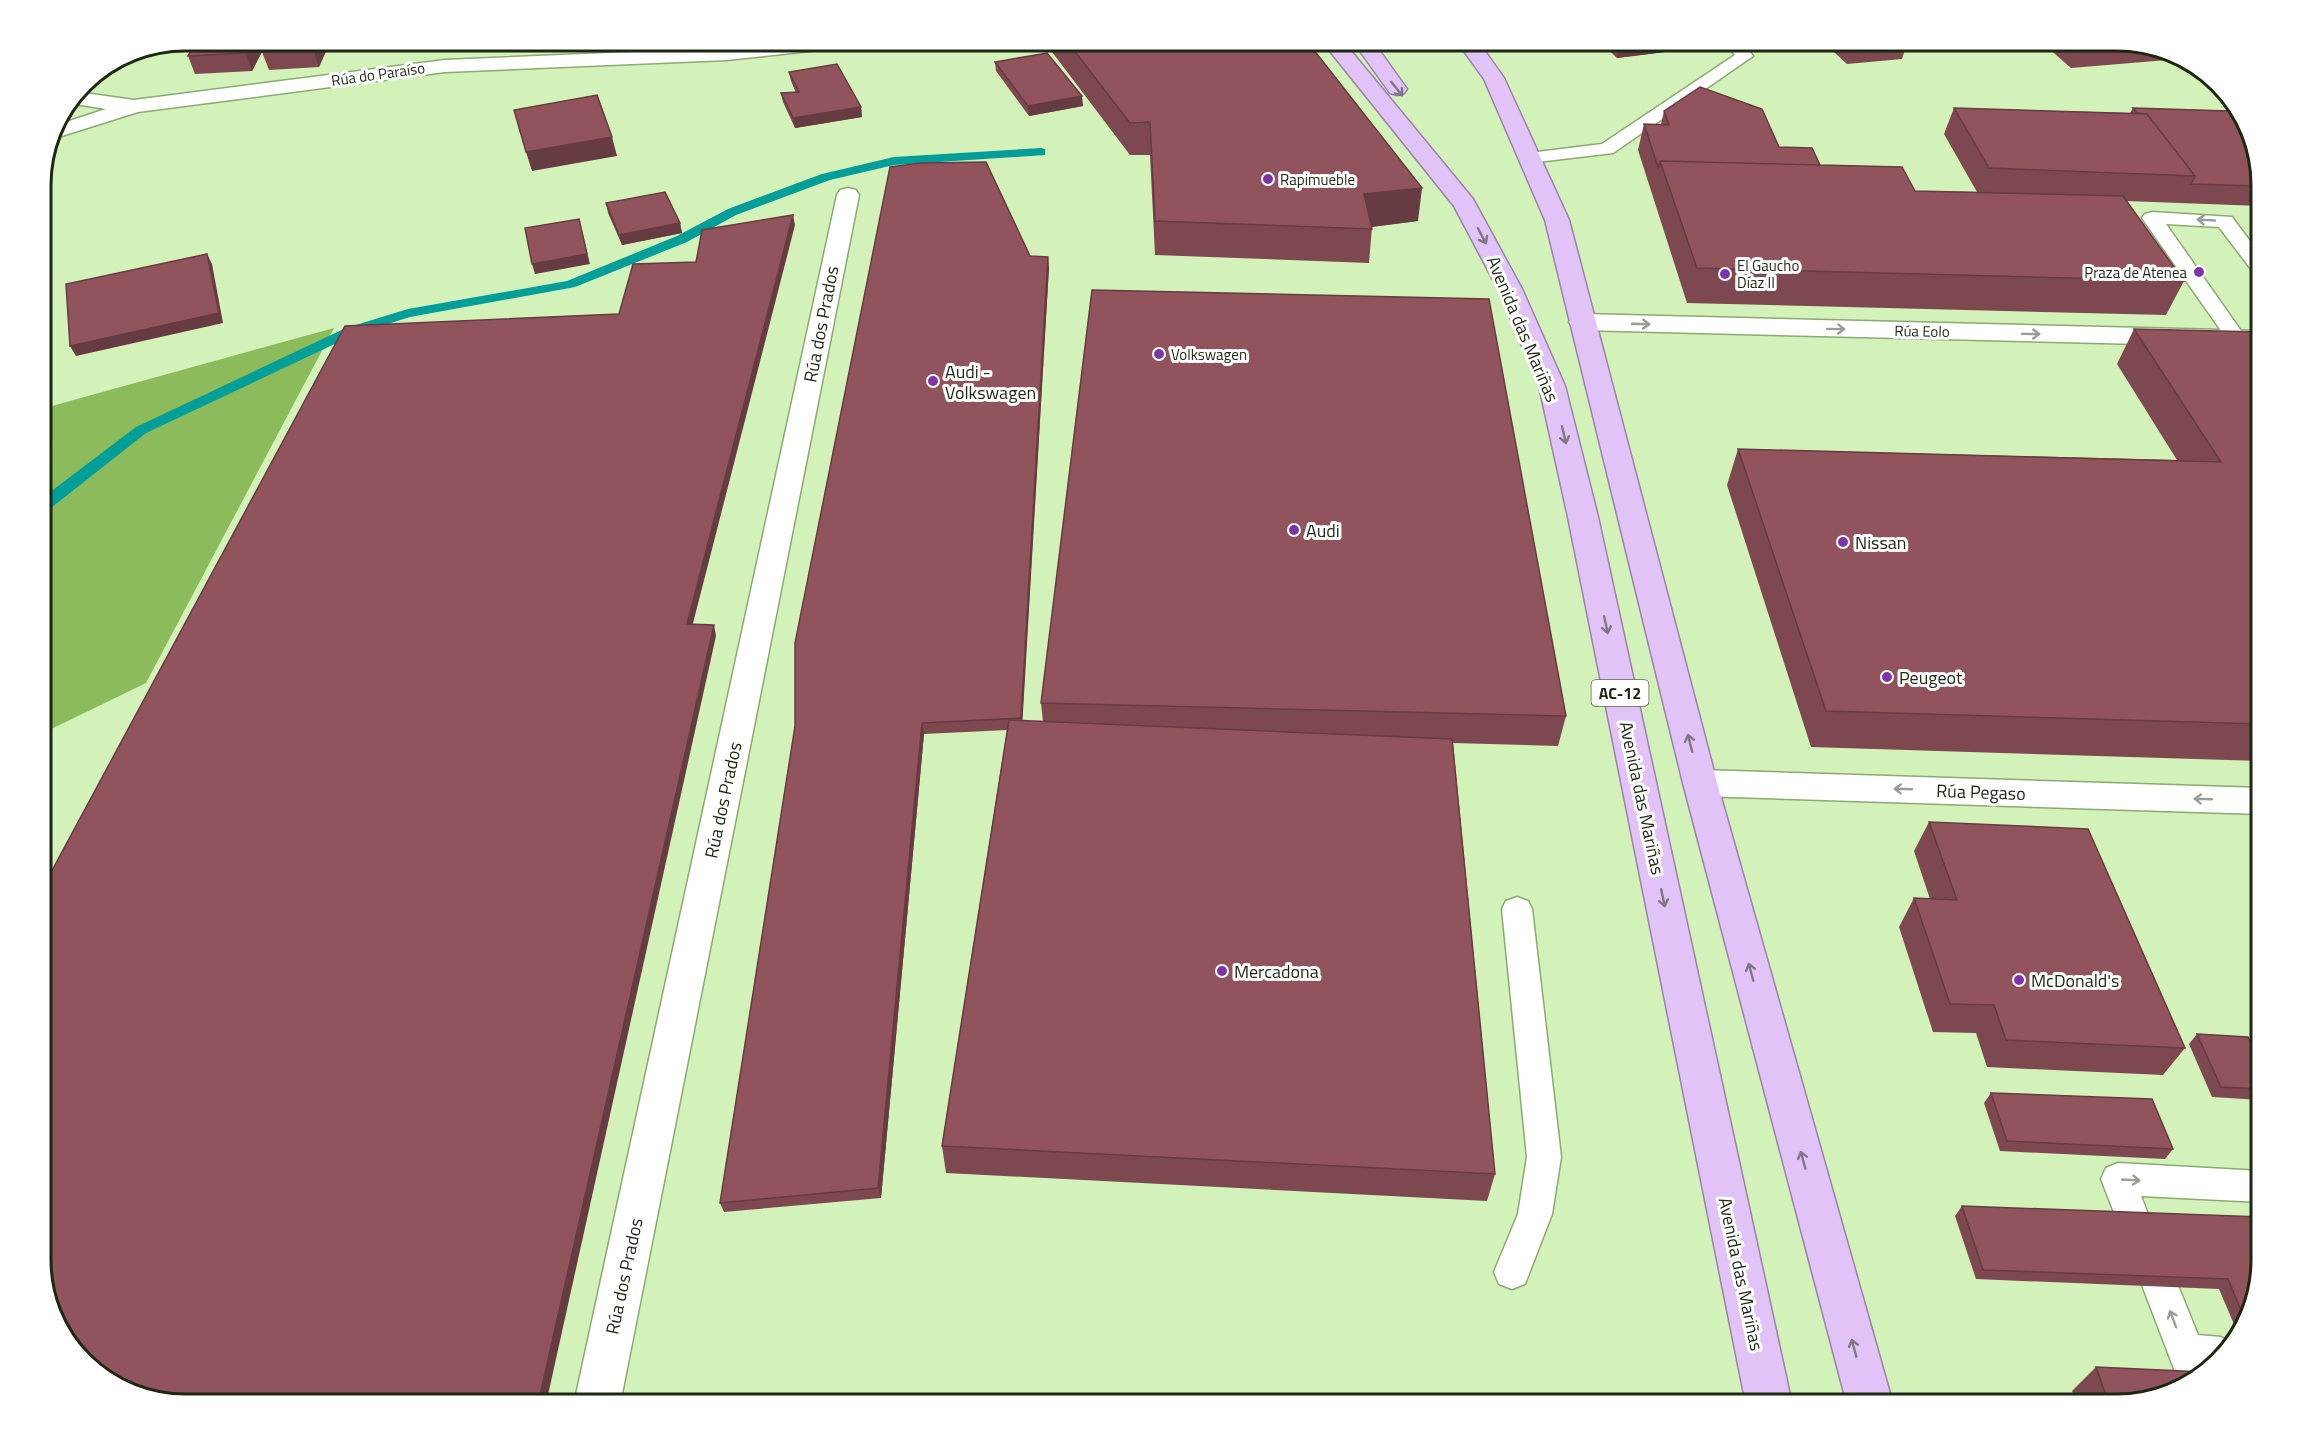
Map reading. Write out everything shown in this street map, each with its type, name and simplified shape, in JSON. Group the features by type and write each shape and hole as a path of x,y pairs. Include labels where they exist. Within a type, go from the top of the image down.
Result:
{"highway":[{"name":"Avenida das Mariñas","path":"1340,51 1465,204 1510,289 1552,386 1583,517 1767,1394"},
{"path":"1370,51 1429,130 1465,204"},
{"path":"1453,51 1472,76 1513,120"},
{"name":"AC-12","path":"1474,51 1494,78 1557,220 1700,783 1867,1394"}],"street":[{"name":"Rúa do Paraíso","path":"63,130 135,106 445,66 754,51"},
{"path":"83,99 135,106"},
{"name":"Rúa dos Prados","path":"599,1394 848,195"},
{"name":"Rúa Eolo","path":"1582,322 2249,339"},
{"name":"Rúa Pegaso","path":"1700,783 2251,801"}],"lane":[{"path":"1529,158 1607,149 1745,56 1741,51"},
{"path":"2128,217 2225,221 2251,255"},
{"path":"2152,218 2249,339"},
{"path":"1512,1272 1535,1214 1545,1157 1517,909"},
{"path":"2134,1222 2118,1179 2251,1186"},
{"path":"2160,1285 2201,1362"}],"green space":[{"path":"334,328 146,683 51,729 51,406"}],"building":[{"path":"191,51 246,51 245,53 188,56"},
{"path":"1074,51 1315,51 1422,188 1364,194 1372,229 1155,221 1150,122 1130,123"},
{"path":"1047,53 1082,96 1028,106 995,62"},
{"path":"837,64 861,107 793,118 781,93 799,92 789,72"},
{"path":"1700,87 1762,109 1779,147 1812,148 1820,165 1660,161 1658,167 1644,124 1669,125 1664,111"},
{"path":"597,95 612,137 526,152 514,110"},
{"path":"1954,108 2147,114 2195,176 1989,168"},
{"path":"2133,108 2228,111 2241,134 2250,168 2251,186 2191,184 2195,176 2147,114 2137,113"},
{"path":"1660,161 1902,167 1915,191 2123,196 2184,281 1697,268"},
{"path":"986,162 1030,256 1048,257 1021,718 922,723 878,1188 720,1203 795,726 795,643 890,167 921,163"},
{"path":"665,192 680,223 619,235 606,203"},
{"path":"793,215 687,624 714,625 540,1394 185,1394 151,1389 118,1376 90,1355 69,1327 58,1303 51,1268 51,872 345,326 619,314 633,264 696,262 702,230"},
{"path":"579,219 587,254 532,264 525,228"},
{"path":"207,254 219,313 70,346 66,284"},
{"name":"Audi","path":"1092,290 1489,299 1566,716 1041,703"},
{"path":"2134,329 2251,332 2251,724 1826,711 1738,449 2221,462"},
{"name":"Mercadona","path":"1009,720 1452,739 1495,1174 942,1146"},
{"name":"McDonald's","path":"1929,822 2088,829 2185,1048 2006,1040 1994,1005 1950,1004 1914,898 1957,900"},
{"path":"2197,1034 2248,1037 2251,1044 2251,1088 2221,1087"},
{"path":"1991,1093 2152,1099 2173,1149 2007,1141"},
{"path":"1962,1206 2251,1217 2250,1277 2241,1310 2228,1279 1983,1270"},
{"path":"2096,1367 2190,1371 2168,1384 2151,1389 2134,1393 2105,1394"}],"waterway":[{"path":"51,499 141,430 351,331 408,313 570,284 682,239 732,212 826,177 894,161 1041,152"}],"place":[{"name":"Rapimueble","path":"1268,179"},
{"name":"Praza de Atenea","path":"2199,272"},
{"name":"El Gaucho Díaz II","path":"1725,274"},
{"name":"Volkswagen","path":"1159,354"},
{"name":"Audi - Volkswagen","path":"933,381"},
{"name":"Audi","path":"1294,530"},
{"name":"Nissan","path":"1843,542"},
{"name":"Peugeot","path":"1887,677"},
{"name":"Mercadona","path":"1222,971"},
{"name":"McDonald's","path":"2019,980"}]}
